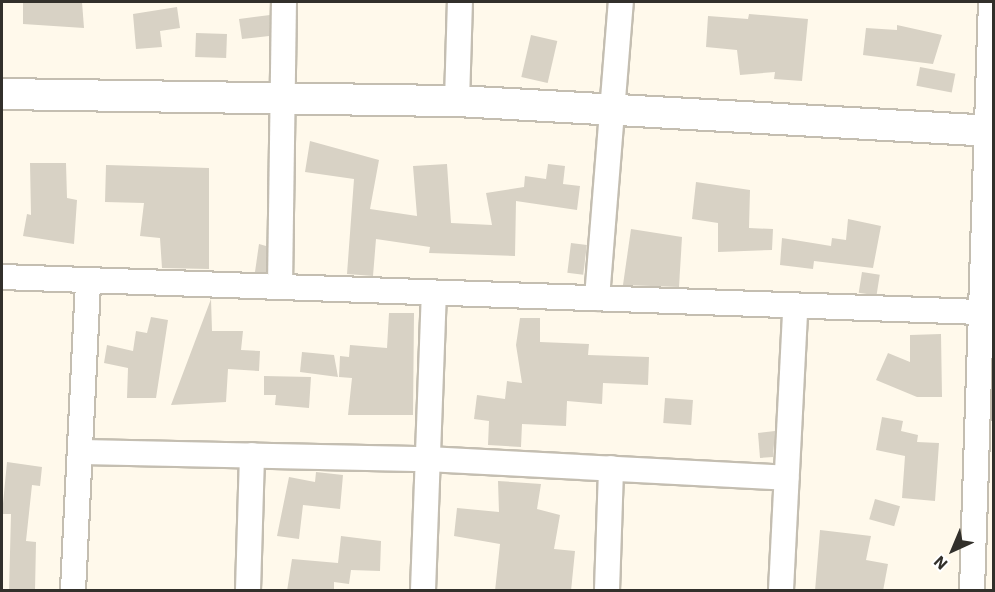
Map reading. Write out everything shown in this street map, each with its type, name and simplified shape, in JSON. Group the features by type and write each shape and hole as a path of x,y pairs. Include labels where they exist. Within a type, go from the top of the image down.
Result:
{"street":[{"path":"280,286 284,2"},
{"path":"457,101 460,2"},
{"path":"597,298 610,112 621,2"},
{"path":"972,591 983,504 979,312 989,131 991,2"},
{"path":"2,94 284,96 457,101 610,112 989,131"},
{"path":"2,278 597,298 795,309 979,312"},
{"path":"74,591 88,282"},
{"path":"423,591 434,293"},
{"path":"781,591 795,309"},
{"path":"82,452 427,459 786,478"},
{"path":"248,591 252,455"},
{"path":"607,591 611,468"}],"building":[{"path":"23,2 82,2 84,28 23,24"},
{"path":"177,7 180,28 160,31 162,47 136,49 133,14"},
{"path":"749,14 808,19 802,81 774,79 775,72 740,75 737,50 706,47 708,16 748,19"},
{"path":"270,15 269,36 242,39 239,19"},
{"path":"897,25 942,35 933,64 863,55 866,28 897,30"},
{"path":"196,33 227,34 226,58 195,57"},
{"path":"531,35 557,41 548,83 521,77"},
{"path":"920,67 955,74 952,93 916,86"},
{"path":"310,141 379,160 370,209 417,216 413,166 447,164 451,223 492,225 486,193 524,187 525,176 546,179 548,164 565,166 563,184 580,186 577,210 516,201 515,256 429,253 430,247 376,239 373,276 347,274 354,179 305,172"},
{"path":"30,163 66,163 67,198 77,200 74,244 23,236 27,214 31,215"},
{"path":"106,165 209,168 209,269 162,268 160,238 140,236 144,203 105,202"},
{"path":"696,182 750,190 749,228 773,229 772,250 718,252 718,223 692,219"},
{"path":"848,219 881,226 873,268 814,261 813,269 780,265 782,238 831,246 832,238 846,240"},
{"path":"631,229 682,237 679,287 623,285"},
{"path":"571,243 587,245 583,275 567,273"},
{"path":"259,244 266,246 266,272 255,272"},
{"path":"862,272 880,275 876,296 859,293"},
{"path":"211,299 212,331 243,331 241,350 260,351 259,371 228,369 226,402 171,405"},
{"path":"389,313 414,313 413,415 348,415 352,378 339,377 340,356 349,357 350,345 387,348"},
{"path":"151,317 168,320 156,398 127,398 128,368 104,363 107,345 133,351 136,331 147,333"},
{"path":"520,318 540,318 540,342 589,344 588,355 649,357 648,385 603,383 602,404 567,401 566,426 522,424 521,447 488,445 489,421 474,419 477,395 505,399 507,381 522,383 516,345"},
{"path":"941,334 942,397 917,397 876,380 888,353 910,362 910,335"},
{"path":"302,352 334,355 338,377 300,372"},
{"path":"264,376 311,377 309,408 275,405 276,395 264,395"},
{"path":"665,398 693,400 691,425 663,423"},
{"path":"882,417 903,421 901,431 918,435 917,442 939,443 935,501 902,498 905,456 876,450"},
{"path":"775,431 773,457 760,458 758,433"},
{"path":"7,462 42,467 40,486 32,485 26,541 36,542 35,591 9,591 11,514 2,514"},
{"path":"316,472 343,475 340,509 303,505 299,539 277,536 289,477 315,482"},
{"path":"498,481 541,484 537,509 560,515 554,549 575,551 571,591 495,591 500,544 454,536 457,508 499,512"},
{"path":"875,499 900,506 894,526 869,519"},
{"path":"820,530 871,536 866,560 888,564 883,591 815,591"},
{"path":"341,536 381,541 380,571 351,570 349,584 334,582 334,591 287,591 292,559 338,563"}]}
